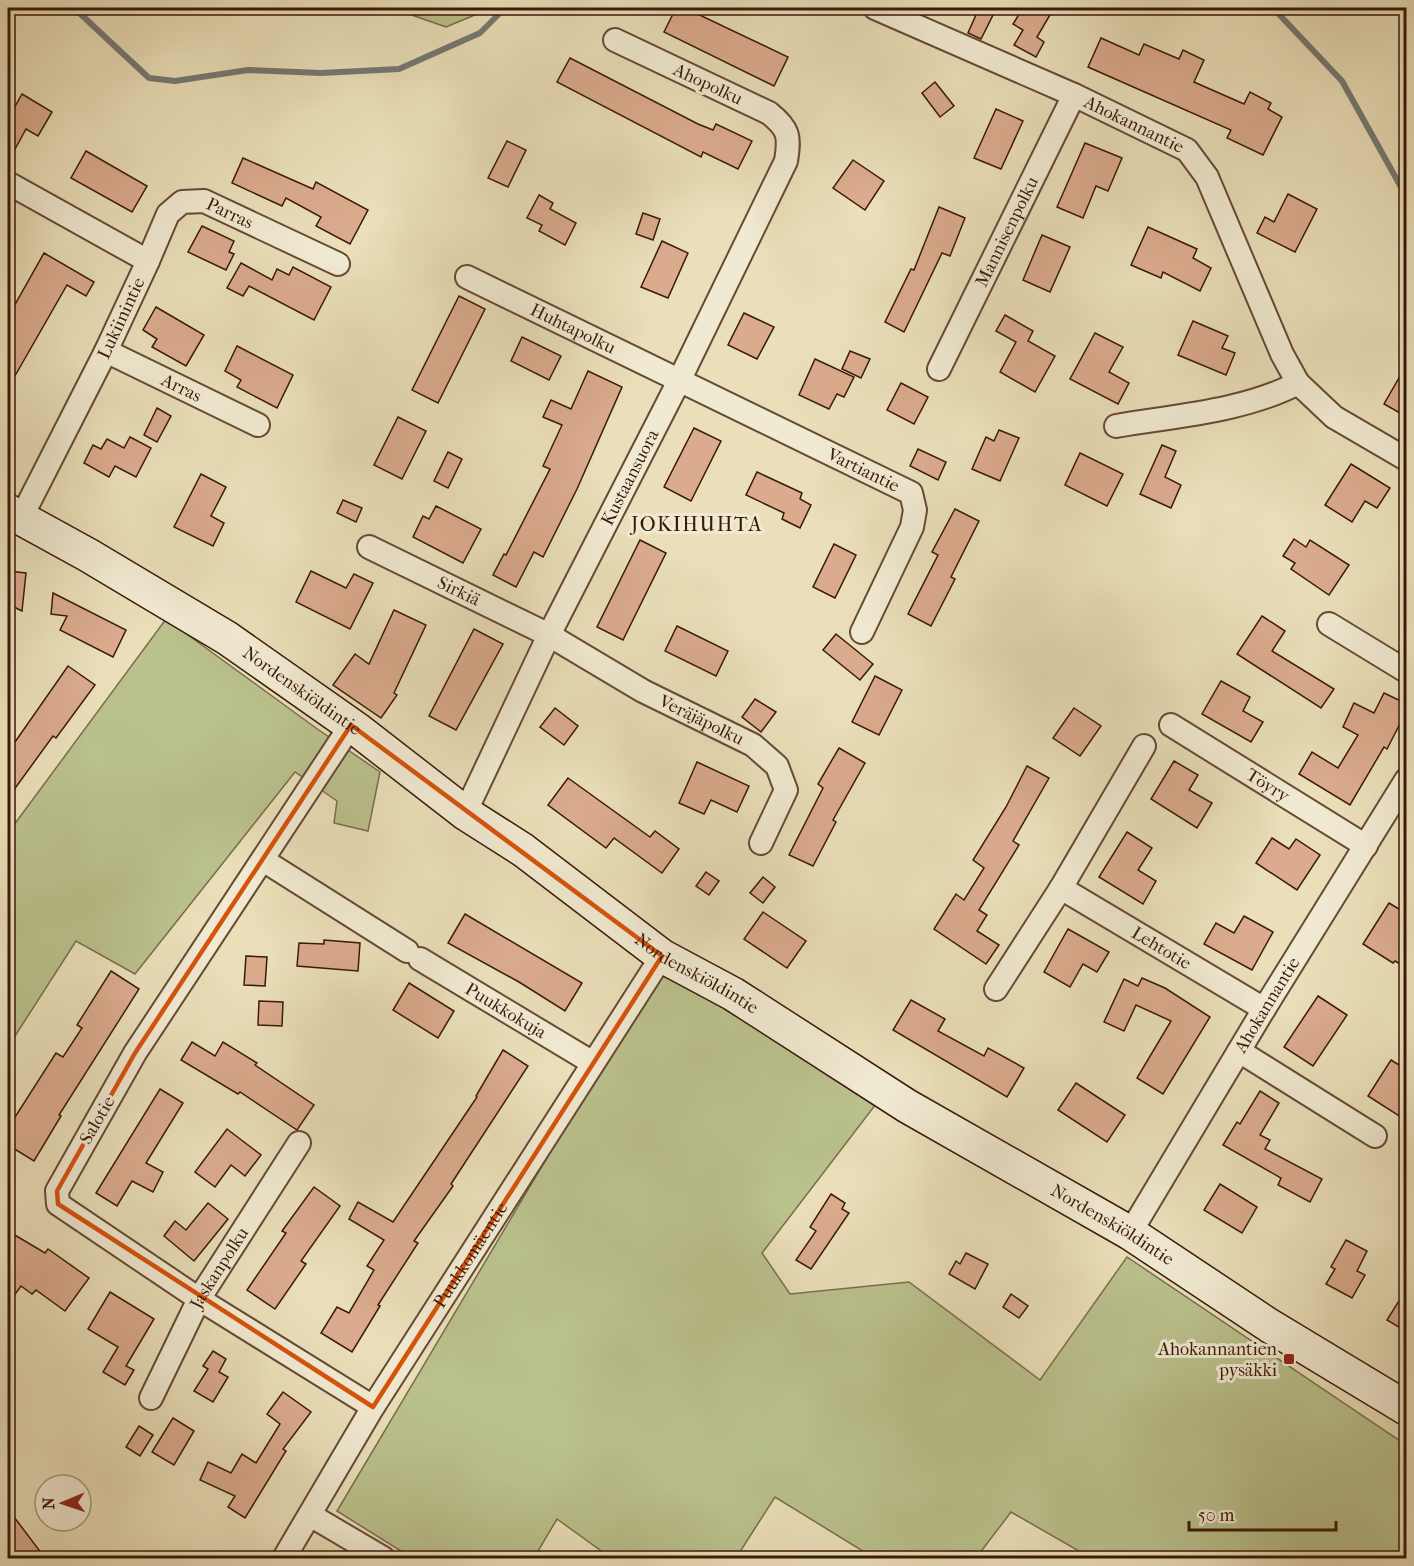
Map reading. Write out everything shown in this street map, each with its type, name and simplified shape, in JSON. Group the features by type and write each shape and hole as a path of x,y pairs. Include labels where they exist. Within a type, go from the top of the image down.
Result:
{"main road":[{"name":"Nordenskiöldintie","path":"14,514 227,638 351,725 465,813 524,850 662,956 733,994 907,1106 1130,1233 1270,1326 1407,1408"}],"street":[{"name":"Ahokannantie","path":"875,8 1074,95 1187,150 1207,177 1282,354 1298,383 1334,417 1407,459"},
{"name":"Ahopolku","path":"615,40 769,113 783,124 789,141"},
{"name":"Mannisenpolku","path":"939,369 1074,95"},
{"name":"Kustaansuora","path":"465,813 549,635 680,379 786,161 789,141"},
{"name":"Lukiinintie","path":"8,183 148,261 106,351 14,514"},
{"name":"Parras","path":"148,261 168,214 182,202 204,201 338,264"},
{"name":"Huhtapolku","path":"467,277 680,379"},
{"name":"Arras","path":"106,351 258,425"},
{"name":"Vartiantie","path":"680,379 910,493 915,510 912,527 862,632"},
{"path":"1116,426 1250,403 1298,383"},
{"name":"Sirkiä","path":"369,547 549,635"},
{"path":"1329,624 1407,671"},
{"name":"Veräjäpolku","path":"549,635 643,691 753,745 777,766 786,790 761,843"},
{"name":"Salotie","path":"351,725 135,1053 57,1191 58,1204 199,1299 373,1407"},
{"name":"Töyry","path":"1171,725 1366,846"},
{"path":"996,989 1061,888 1144,746"},
{"name":"Ahokannantie","path":"1130,1233 1264,1009 1407,780"},
{"name":"Puukkokuja","path":"263,860 593,1063"},
{"name":"Lehtotie","path":"1061,888 1264,1009"},
{"name":"Puukkomäentie","path":"284,1558 373,1407 662,956"},
{"path":"1239,1051 1375,1136"},
{"name":"Jaskanpolku","path":"151,1398 199,1299 299,1143"},
{"path":"310,1515 382,1558"}],"highlighted area":[{"path":"351,725 662,956 373,1407 58,1204 57,1191 135,1053"}],"green space":[{"path":"397,8 486,8 482,12 446,27"},
{"path":"166,619 380,772 368,831 334,823 337,801 295,772 135,974 76,941 8,1047 8,833"},
{"path":"661,966 876,1104 762,1253 790,1294 909,1282 1040,1380 1127,1257 1406,1445 1406,1558 1091,1558 1011,1512 976,1558 874,1558 775,1497 736,1558 611,1558 557,1519 534,1558 412,1558 337,1511"}],"building":[{"path":"676,8 685,8 788,57 774,86 664,32"},
{"path":"979,8 993,15 981,39 968,33"},
{"path":"1023,8 1054,8 1037,37 1044,42 1036,57 1014,45 1023,30 1013,24"},
{"path":"1101,38 1139,55 1144,44 1179,59 1183,50 1204,60 1194,82 1244,104 1250,92 1271,103 1268,109 1282,117 1263,155 1227,138 1231,130 1088,67"},
{"path":"570,58 698,124 713,130 716,124 752,141 738,169 703,152 701,157 557,82"},
{"path":"935,82 954,106 940,117 922,93"},
{"path":"22,94 52,112 38,136 26,129 8,162 8,119"},
{"path":"996,109 1023,121 1001,169 974,158"},
{"path":"507,141 526,150 508,187 488,178"},
{"path":"1085,143 1122,158 1108,191 1096,186 1083,218 1057,207"},
{"path":"86,151 147,186 132,212 71,178"},
{"path":"243,158 313,189 316,182 368,210 350,244 316,226 321,217 286,198 282,206 232,183"},
{"path":"853,160 884,181 865,210 833,188"},
{"path":"1288,194 1317,209 1295,252 1257,233 1265,217 1274,222"},
{"path":"539,195 553,203 550,209 576,223 565,245 539,231 542,225 527,218"},
{"path":"939,207 965,218 950,256 942,253 904,332 885,322 911,269 914,270"},
{"path":"643,213 660,219 653,240 636,234"},
{"path":"202,226 234,241 229,252 234,254 226,270 188,252"},
{"path":"1148,227 1197,249 1193,258 1211,268 1200,291 1163,272 1161,278 1131,265"},
{"path":"1042,235 1070,247 1050,292 1023,280"},
{"path":"662,241 688,253 668,298 641,287"},
{"path":"44,253 94,282 86,296 67,285 8,388 8,317"},
{"path":"241,263 272,280 277,269 289,275 293,267 331,287 314,320 249,286 243,296 227,288"},
{"path":"459,296 485,309 438,403 412,390"},
{"path":"156,307 204,335 186,366 152,347 157,339 143,330"},
{"path":"744,313 774,327 757,359 728,345"},
{"path":"1005,315 1033,331 1028,341 1055,356 1035,392 1000,372 1016,342 996,331"},
{"path":"1193,321 1228,336 1222,348 1235,353 1226,375 1178,355"},
{"path":"1095,333 1123,347 1109,372 1129,383 1118,404 1070,379"},
{"path":"522,337 561,356 549,380 511,361"},
{"path":"237,346 293,375 277,408 237,387 241,380 225,371"},
{"path":"850,351 870,359 861,378 842,369"},
{"path":"815,359 854,377 844,397 837,394 829,409 799,395"},
{"path":"1407,364 1407,417 1384,404"},
{"path":"588,371 622,387 577,489 543,557 534,552 516,587 493,575 504,554 506,555 550,469 543,466 562,425 543,417 551,400 571,409"},
{"path":"901,383 928,397 914,424 887,410"},
{"path":"157,408 171,416 157,442 144,435"},
{"path":"398,417 426,431 402,479 374,465"},
{"path":"694,428 721,441 691,501 664,487"},
{"path":"999,430 1019,438 1000,481 972,469 986,437 994,441"},
{"path":"130,437 151,448 136,477 115,466 109,477 84,463 93,445 101,449 107,439 124,448"},
{"path":"1162,445 1176,451 1165,477 1181,485 1171,508 1140,494"},
{"path":"918,449 946,462 938,480 910,466"},
{"path":"448,452 462,459 448,488 434,481"},
{"path":"1080,453 1123,474 1107,506 1065,485"},
{"path":"1351,464 1390,488 1377,508 1365,501 1352,522 1325,505"},
{"path":"757,472 802,493 800,499 811,505 800,528 782,519 784,513 746,495"},
{"path":"201,474 226,487 211,516 224,523 213,546 174,527"},
{"path":"343,500 362,508 356,522 337,513"},
{"path":"436,506 481,529 463,563 413,537 423,516 429,519"},
{"path":"955,509 979,521 951,577 955,579 931,626 908,614 938,555 932,552"},
{"path":"1294,539 1306,547 1310,540 1349,565 1329,595 1291,569 1295,563 1283,556"},
{"path":"640,540 666,553 623,640 597,627"},
{"path":"834,544 856,555 835,598 813,587"},
{"path":"8,571 26,573 22,611 8,604"},
{"path":"311,571 346,588 354,574 373,583 350,629 296,602"},
{"path":"53,593 126,630 113,657 60,630 67,616 51,614"},
{"path":"394,610 426,625 394,693 397,695 381,718 333,685 355,654 369,664"},
{"path":"1262,616 1285,631 1272,651 1334,689 1321,708 1237,654"},
{"path":"677,626 728,651 716,676 665,651"},
{"path":"474,629 503,644 456,730 429,716"},
{"path":"836,634 873,664 860,680 823,650"},
{"path":"68,666 95,685 56,738 53,736 8,798 8,752"},
{"path":"875,676 902,690 879,735 852,722"},
{"path":"1221,681 1250,697 1243,711 1263,722 1251,742 1202,714"},
{"path":"1384,693 1407,704 1407,710 1387,749 1384,747 1350,805 1299,774 1312,752 1338,768 1358,735 1343,727 1354,703 1374,713"},
{"path":"755,699 776,712 761,732 742,717"},
{"path":"555,708 578,726 564,745 540,727"},
{"path":"1074,708 1101,726 1080,756 1053,738"},
{"path":"839,748 865,763 833,820 836,822 813,866 789,855 823,788 818,784"},
{"path":"1174,761 1198,775 1189,790 1212,803 1197,828 1151,799"},
{"path":"697,762 749,786 737,812 711,800 704,814 679,803"},
{"path":"1027,766 1049,778 1013,841 1019,845 979,910 987,915 977,931 999,945 986,964 934,929 956,894 964,900 984,868 973,860 1006,807"},
{"path":"568,778 650,837 655,831 679,849 662,873 614,838 606,848 548,805"},
{"path":"1127,832 1152,848 1138,870 1156,881 1143,904 1099,877"},
{"path":"1272,838 1289,849 1296,839 1320,855 1297,890 1256,863"},
{"path":"706,872 719,881 709,895 696,886"},
{"path":"763,877 775,887 763,903 750,893"},
{"path":"1389,903 1407,914 1407,968 1395,961 1393,963 1363,944"},
{"path":"763,912 806,941 787,968 744,939"},
{"path":"465,914 582,983 565,1011 519,982 448,943"},
{"path":"1244,916 1273,932 1252,970 1204,944 1216,923 1234,933"},
{"path":"1068,929 1109,952 1097,972 1083,964 1070,987 1044,972"},
{"path":"324,940 360,943 358,971 297,966 299,943 324,944"},
{"path":"246,956 267,957 265,986 244,985"},
{"path":"111,971 139,989 59,1115 61,1116 34,1161 8,1145 8,1128 56,1053 63,1057 82,1028 77,1025"},
{"path":"1142,978 1165,988 1210,1017 1163,1094 1137,1078 1171,1021 1136,1005 1124,1031 1104,1022 1124,979 1138,986"},
{"path":"409,983 454,1011 438,1038 393,1010"},
{"path":"1318,996 1347,1015 1313,1066 1284,1047"},
{"path":"911,1000 945,1019 938,1031 984,1056 988,1048 1024,1068 1007,1097 893,1030"},
{"path":"259,1001 283,1002 282,1026 258,1025"},
{"path":"192,1042 215,1056 223,1042 257,1063 255,1065 314,1105 297,1130 240,1092 238,1094 181,1060"},
{"path":"503,1050 528,1066 451,1184 453,1186 414,1241 418,1243 378,1305 380,1306 352,1352 321,1333 337,1307 349,1313 374,1270 367,1266 384,1240 349,1219 358,1202 393,1222 477,1097"},
{"path":"1391,1060 1407,1070 1407,1121 1368,1096"},
{"path":"1076,1083 1125,1115 1107,1142 1058,1110"},
{"path":"160,1089 183,1103 146,1163 163,1172 153,1192 132,1181 117,1206 96,1193"},
{"path":"1260,1091 1279,1103 1260,1135 1270,1140 1265,1149 1322,1179 1310,1202 1278,1185 1281,1178 1223,1145 1237,1122 1240,1124"},
{"path":"227,1129 261,1155 245,1176 231,1165 215,1187 195,1172"},
{"path":"1220,1184 1257,1207 1242,1233 1204,1210"},
{"path":"314,1187 340,1206 301,1261 306,1264 275,1309 247,1290 286,1233 282,1231"},
{"path":"831,1194 845,1203 842,1209 849,1213 811,1269 796,1260 816,1231 810,1227"},
{"path":"208,1203 228,1219 194,1261 164,1236 175,1221 186,1230"},
{"path":"8,1231 45,1253 48,1249 89,1278 65,1311 36,1290 32,1294 21,1286 8,1304"},
{"path":"1346,1240 1367,1251 1357,1271 1365,1275 1352,1298 1326,1284 1335,1269 1331,1267"},
{"path":"966,1253 988,1264 975,1289 949,1274 956,1261 960,1264"},
{"path":"1407,1288 1407,1332 1387,1320"},
{"path":"110,1292 154,1319 126,1366 134,1370 125,1385 103,1372 118,1347 88,1329"},
{"path":"1011,1294 1028,1306 1019,1318 1003,1307"},
{"path":"213,1351 226,1359 219,1372 228,1377 213,1402 194,1391 208,1369 203,1366"},
{"path":"283,1392 311,1412 283,1449 286,1451 245,1518 228,1507 235,1496 200,1480 208,1462 231,1473 242,1454 256,1463 280,1424 267,1414"},
{"path":"173,1418 194,1431 174,1465 152,1452"},
{"path":"139,1426 153,1435 140,1456 126,1447"},
{"path":"8,1509 45,1558 8,1558"}],"waterway":[{"path":"74,8 149,78 175,81 248,70 321,73 399,69 480,33 505,8"},
{"path":"1273,8 1342,81 1406,196"}],"place":[{"name":"Ahokannantien pysäkki","path":"1289,1359"}],"district":[{"name":"JOKIHUHTA","path":"697,524"}]}
